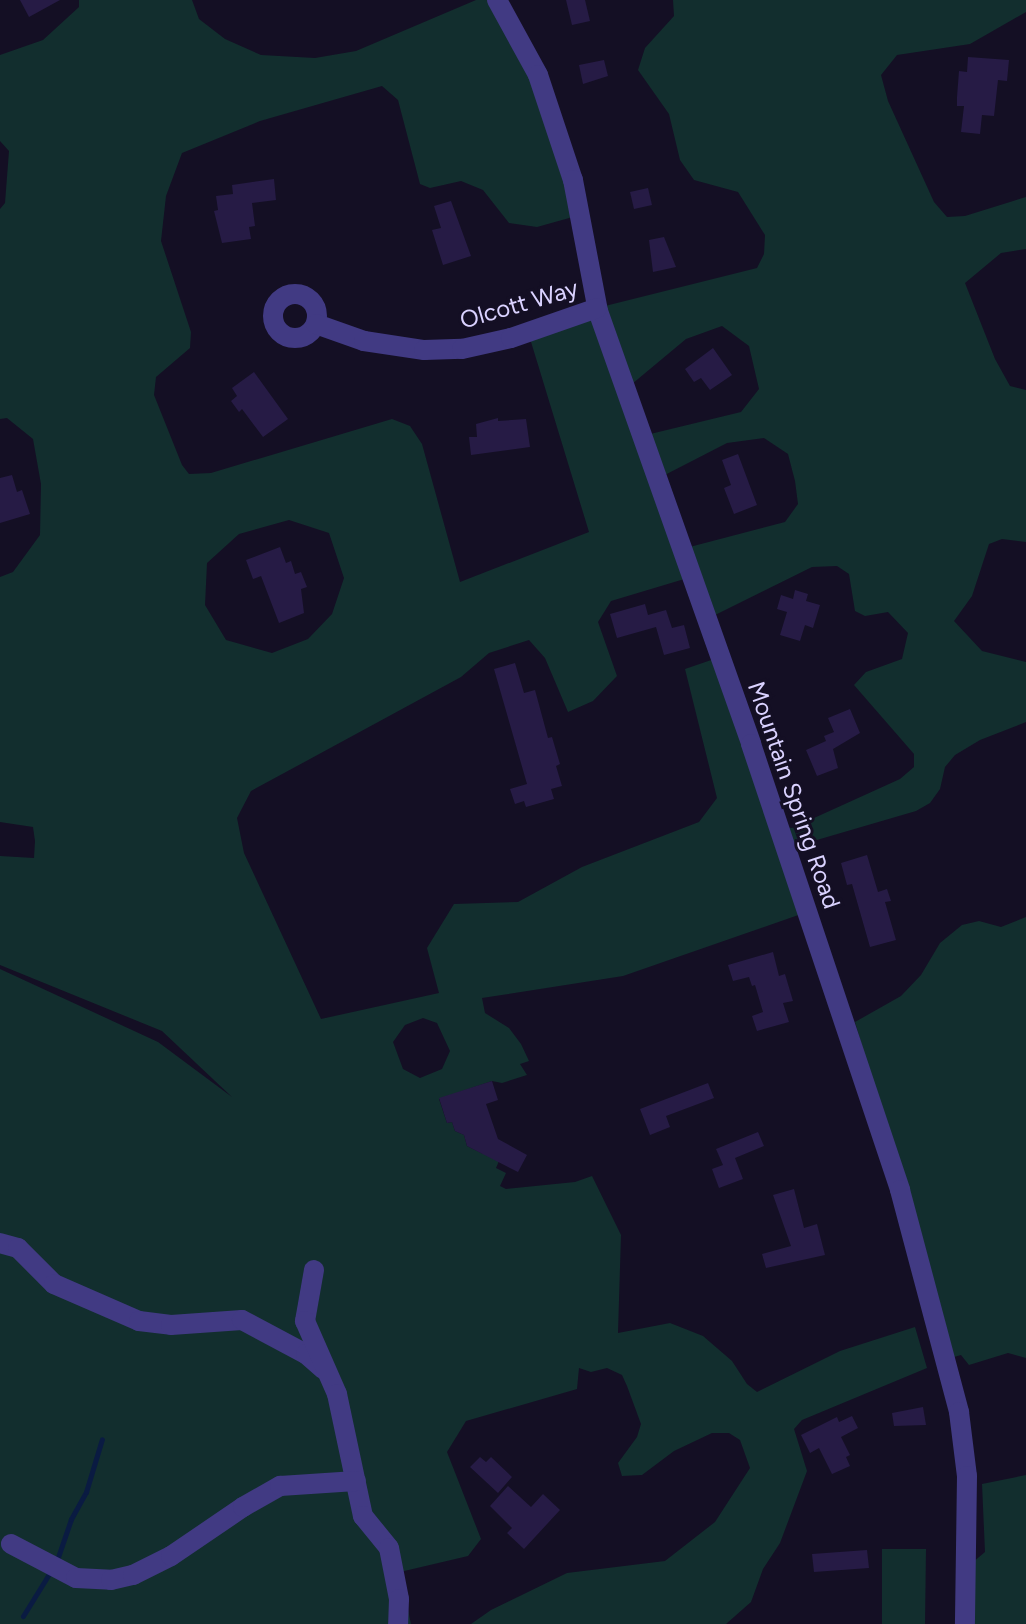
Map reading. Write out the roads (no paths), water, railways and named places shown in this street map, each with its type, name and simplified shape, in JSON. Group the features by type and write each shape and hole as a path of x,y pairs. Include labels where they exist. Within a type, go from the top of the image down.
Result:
{"street":[{"name":"Mountain Spring Road","path":"497,0 538,75 573,180 597,308 751,744 900,1190 959,1412 967,1476 965,1624"},
{"name":"Olcott Way","path":"316,324 364,341 424,350 462,349 511,338 597,308"},
{"path":"0,1243 18,1248 54,1284 139,1321 171,1325 242,1320 306,1354 329,1374"},
{"path":"314,1270 305,1321 329,1374 346,1430 363,1516 389,1548 399,1599 398,1624"},
{"path":"11,1544 53,1568 91,1581 133,1575 171,1556 280,1486 356,1481"}],"waterway":[{"path":"57,1560 71,1519 86,1492 102,1439"},
{"path":"23,1616 52,1569"}]}
